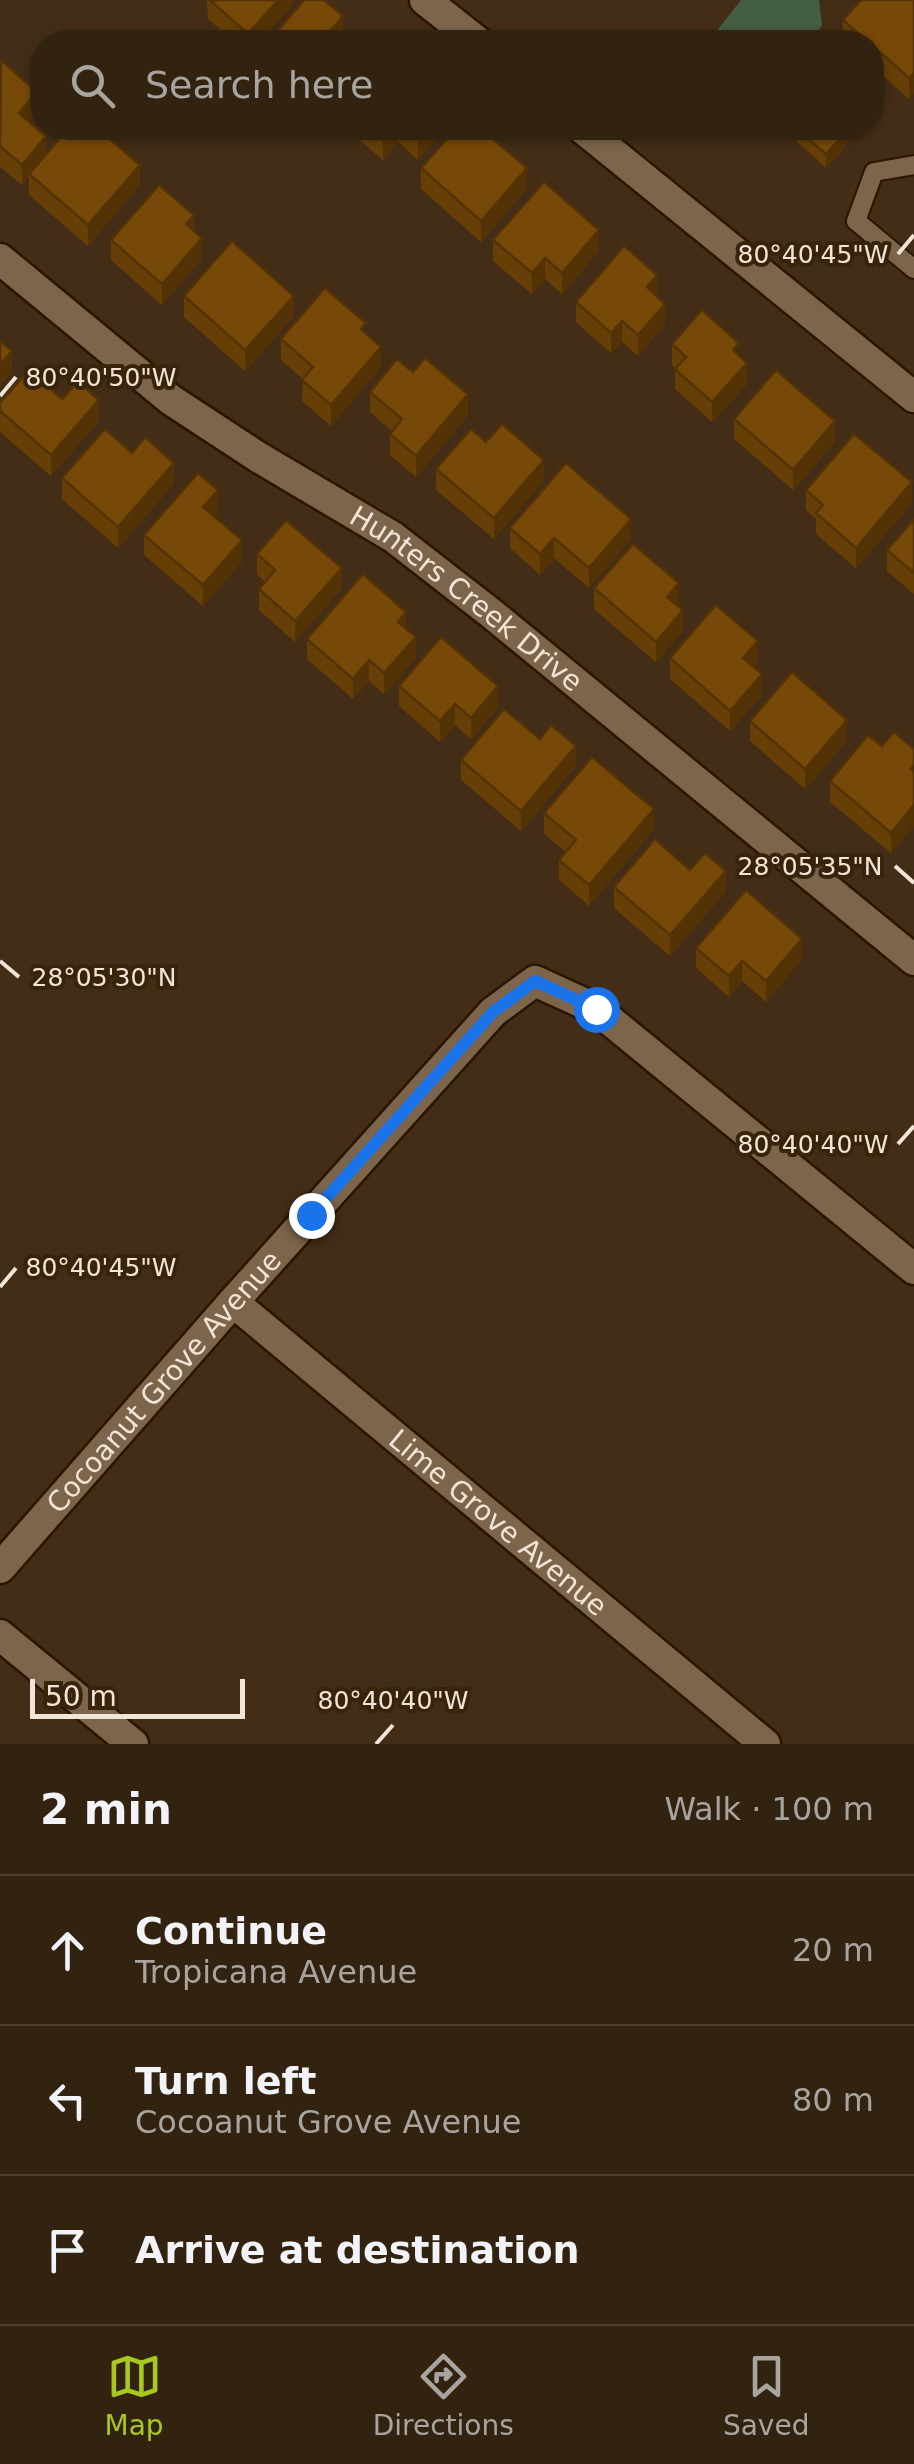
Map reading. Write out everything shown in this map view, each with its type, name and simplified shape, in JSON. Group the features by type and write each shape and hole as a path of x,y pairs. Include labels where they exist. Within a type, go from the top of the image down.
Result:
{"street":[{"path":"425,0 463,30"},
{"path":"597,140 914,397"},
{"name":"Hunters Creek Drive","path":"0,258 171,400 393,537 914,960"},
{"name":"Cocoanut Grove Avenue","path":"0,1568 493,1012 535,981 596,1009 914,1269"},
{"name":"Lime Grove Avenue","path":"233,1302 766,1744"},
{"path":"0,1635 134,1744"}],"lane":[{"path":"914,165 874,172 856,220 914,268"}],"green space":[{"path":"741,0 819,0 822,26 818,30 717,30"}],"building":[{"path":"210,0 278,0 252,30 244,30"},
{"path":"304,0 324,0 343,16 331,30 279,30"},
{"path":"861,0 914,0 914,73 909,78 884,56 884,30 854,30 843,20"},
{"path":"1,60 30,86 30,100 19,113 30,122 30,140 43,140 22,165 0,146"},
{"path":"59,140 111,140 140,165 88,225 29,174"},
{"path":"446,140 494,140 527,168 481,221 421,168"},
{"path":"810,140 839,140 826,154"},
{"path":"544,182 599,230 562,273 545,258 532,273 493,240"},
{"path":"159,185 194,215 186,224 202,238 162,284 111,240"},
{"path":"232,241 294,296 245,350 184,296"},
{"path":"624,246 657,275 647,287 665,304 638,335 622,321 611,333 576,302"},
{"path":"325,288 366,323 361,329 381,347 331,405 302,380 313,367 281,339"},
{"path":"702,310 739,343 733,350 747,363 712,402 675,369 686,357 672,344"},
{"path":"0,341 12,351 0,365"},
{"path":"425,358 468,394 416,456 390,434 402,419 370,392 397,359 413,372"},
{"path":"29,370 62,399 78,382 99,400 51,455 0,411 0,403"},
{"path":"776,370 835,421 793,470 734,419"},
{"path":"502,424 544,460 494,518 436,469 471,429 486,442"},
{"path":"105,429 132,453 145,437 174,463 118,527 62,478"},
{"path":"854,434 912,482 856,548 816,513 823,505 806,490"},
{"path":"566,463 631,519 589,568 554,538 540,554 510,528"},
{"path":"198,473 218,490 203,507 242,540 203,585 144,535"},
{"path":"914,519 914,573 887,550"},
{"path":"286,520 342,568 295,621 259,589 275,570 257,554"},
{"path":"633,544 679,583 667,597 683,610 656,642 594,588"},
{"path":"363,574 406,612 398,622 416,637 384,673 369,660 353,679 307,639"},
{"path":"716,605 758,641 743,658 762,674 730,711 670,658"},
{"path":"441,637 498,686 471,718 455,704 440,721 399,686"},
{"path":"792,672 847,720 805,769 750,721"},
{"path":"504,709 540,739 551,725 576,746 521,811 461,760"},
{"path":"894,732 914,749 914,805 891,833 830,781 868,735 882,746"},
{"path":"592,757 654,809 589,885 559,860 576,840 544,813"},
{"path":"655,839 690,870 705,853 726,871 670,935 614,887"},
{"path":"746,890 802,939 766,981 742,961 729,976 696,948"}],"route":[{"path":"311,1215 493,1012 535,981 596,1009"}]}
